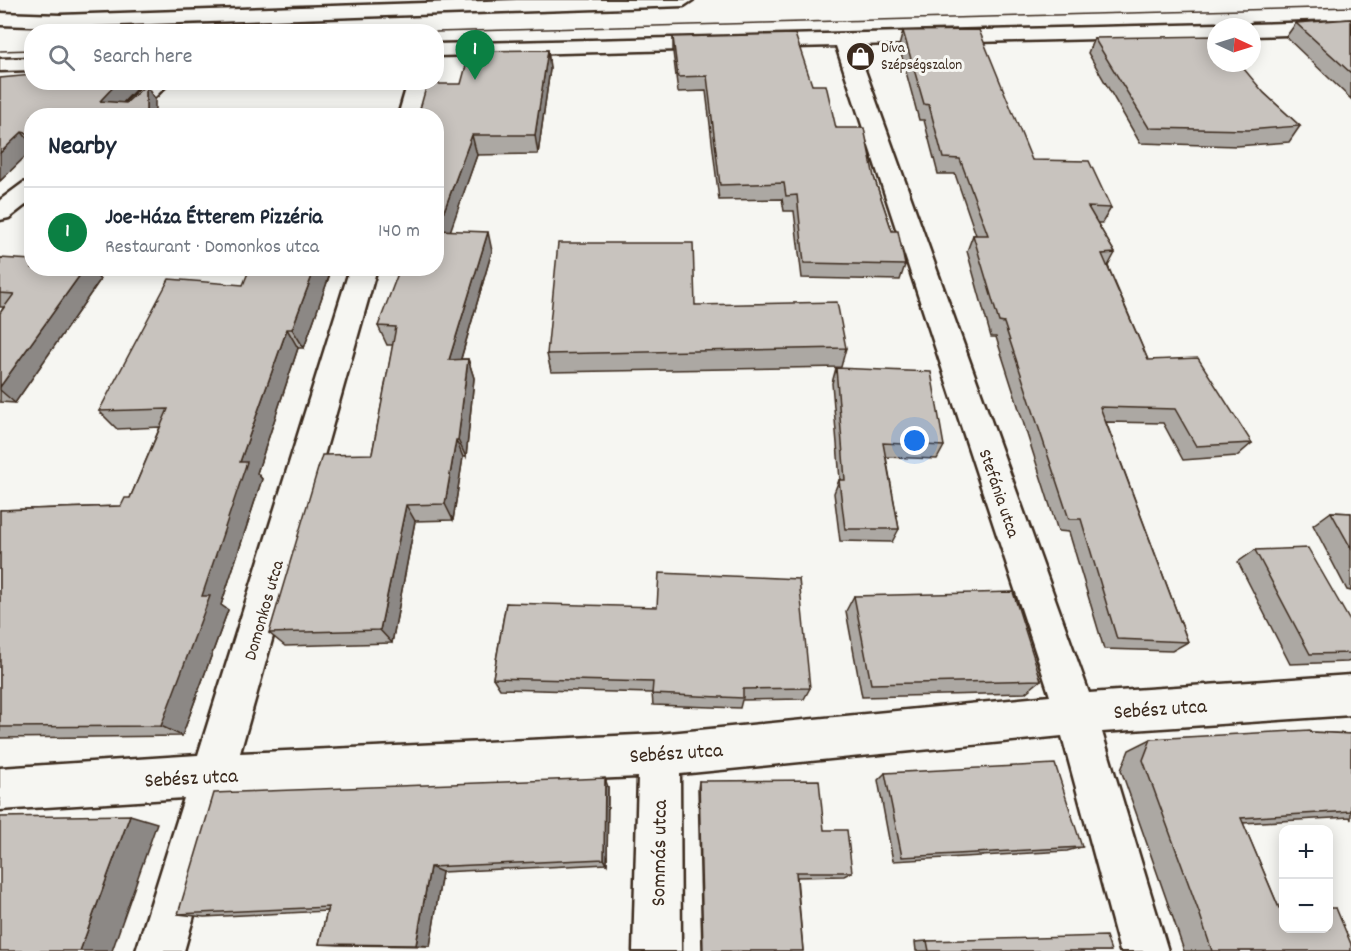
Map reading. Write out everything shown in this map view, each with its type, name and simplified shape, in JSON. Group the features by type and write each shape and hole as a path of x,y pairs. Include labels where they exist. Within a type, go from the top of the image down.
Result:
{"street":[{"path":"198,0 223,6 234,15"},
{"path":"0,12 72,5 181,9 234,15 276,7 684,0"},
{"path":"239,24 276,7"},
{"path":"0,19 60,21 181,9 210,24"},
{"path":"226,24 234,15"},
{"path":"1261,30 1351,27"},
{"path":"444,50 1207,30"},
{"name":"Stefánia utca","path":"844,39 1076,714 1144,951"},
{"path":"0,65 24,64"},
{"path":"132,108 151,90"},
{"path":"411,108 417,90"},
{"path":"0,212 24,194"},
{"name":"Domonkos utca","path":"160,951 362,276"},
{"name":"Sebész utca","path":"0,789 214,775 659,755 1076,714 1351,695"},
{"name":"Sommás utca","path":"657,951 659,755"}],"building":[{"path":"1351,19 1351,73 1296,23"},
{"path":"979,30 1032,160 1089,161 1111,208 1088,207 1115,253 1102,254 1148,360 1198,358 1252,443 1196,446 1175,409 1100,407 1188,642 1117,639 1081,519 1069,519 1004,323 999,322 973,235 988,235 960,159 943,158 929,105 924,104 903,31"},
{"path":"795,34 812,85 826,85 836,128 864,128 874,177 892,231 898,231 905,265 804,263 797,195 786,196 784,183 720,185 707,76 678,77 673,37"},
{"path":"1207,36 1207,72 1246,72 1264,93 1300,126 1248,130 1149,128 1094,38"},
{"path":"548,50 535,135 472,135 444,211 444,108 420,108 425,90 444,90 444,84 461,84 470,51"},
{"path":"24,76 24,90 110,90 100,101 126,103 140,90 146,90 146,108 24,108 24,132 0,153 0,78"},
{"path":"444,230 488,232 449,360 468,359 458,440 456,440 445,504 406,505 380,630 269,633 322,455 372,454 396,327 378,326 397,276 444,276"},
{"path":"558,243 693,243 695,305 837,302 846,348 547,354"},
{"path":"0,258 24,260 24,276 79,276 0,387 0,313 14,294 0,293"},
{"path":"247,276 312,276 292,329 287,329 240,462 247,462 202,596 210,596 161,726 0,727 0,510 121,506 125,498 130,498 168,409 99,411 169,279 243,285"},
{"path":"836,368 931,372 944,446 883,443 899,529 845,529 839,480 845,480"},
{"path":"1331,512 1351,513 1351,548"},
{"path":"1308,548 1351,623 1351,653 1310,654 1255,550"},
{"path":"659,573 799,579 810,688 743,689 743,698 652,694 653,682 493,678 506,603 657,607"},
{"path":"1013,592 1041,680 871,684 854,596"},
{"path":"1310,730 1311,732 1351,734 1351,811 1241,818 1279,908 1279,933 1333,933 1333,908 1336,908 1351,944 1351,951 1212,951 1143,760 1151,739"},
{"path":"1055,764 1082,847 902,857 885,773"},
{"path":"605,778 604,859 430,867 416,945 319,944 328,907 178,914 214,793"},
{"path":"819,780 824,830 847,830 852,872 796,872 803,951 703,951 699,781"},
{"path":"130,815 80,951 0,951 0,817"},
{"path":"1106,936 1111,951 929,951 927,941"}],"tram line":[{"path":"444,32 1351,7"},
{"path":"0,51 24,50"}],"place":[{"name":"Díva Szépségszalon","path":"860,56"},
{"name":"Joe-Háza Étterem Pizzéria","path":"475,80"}]}
